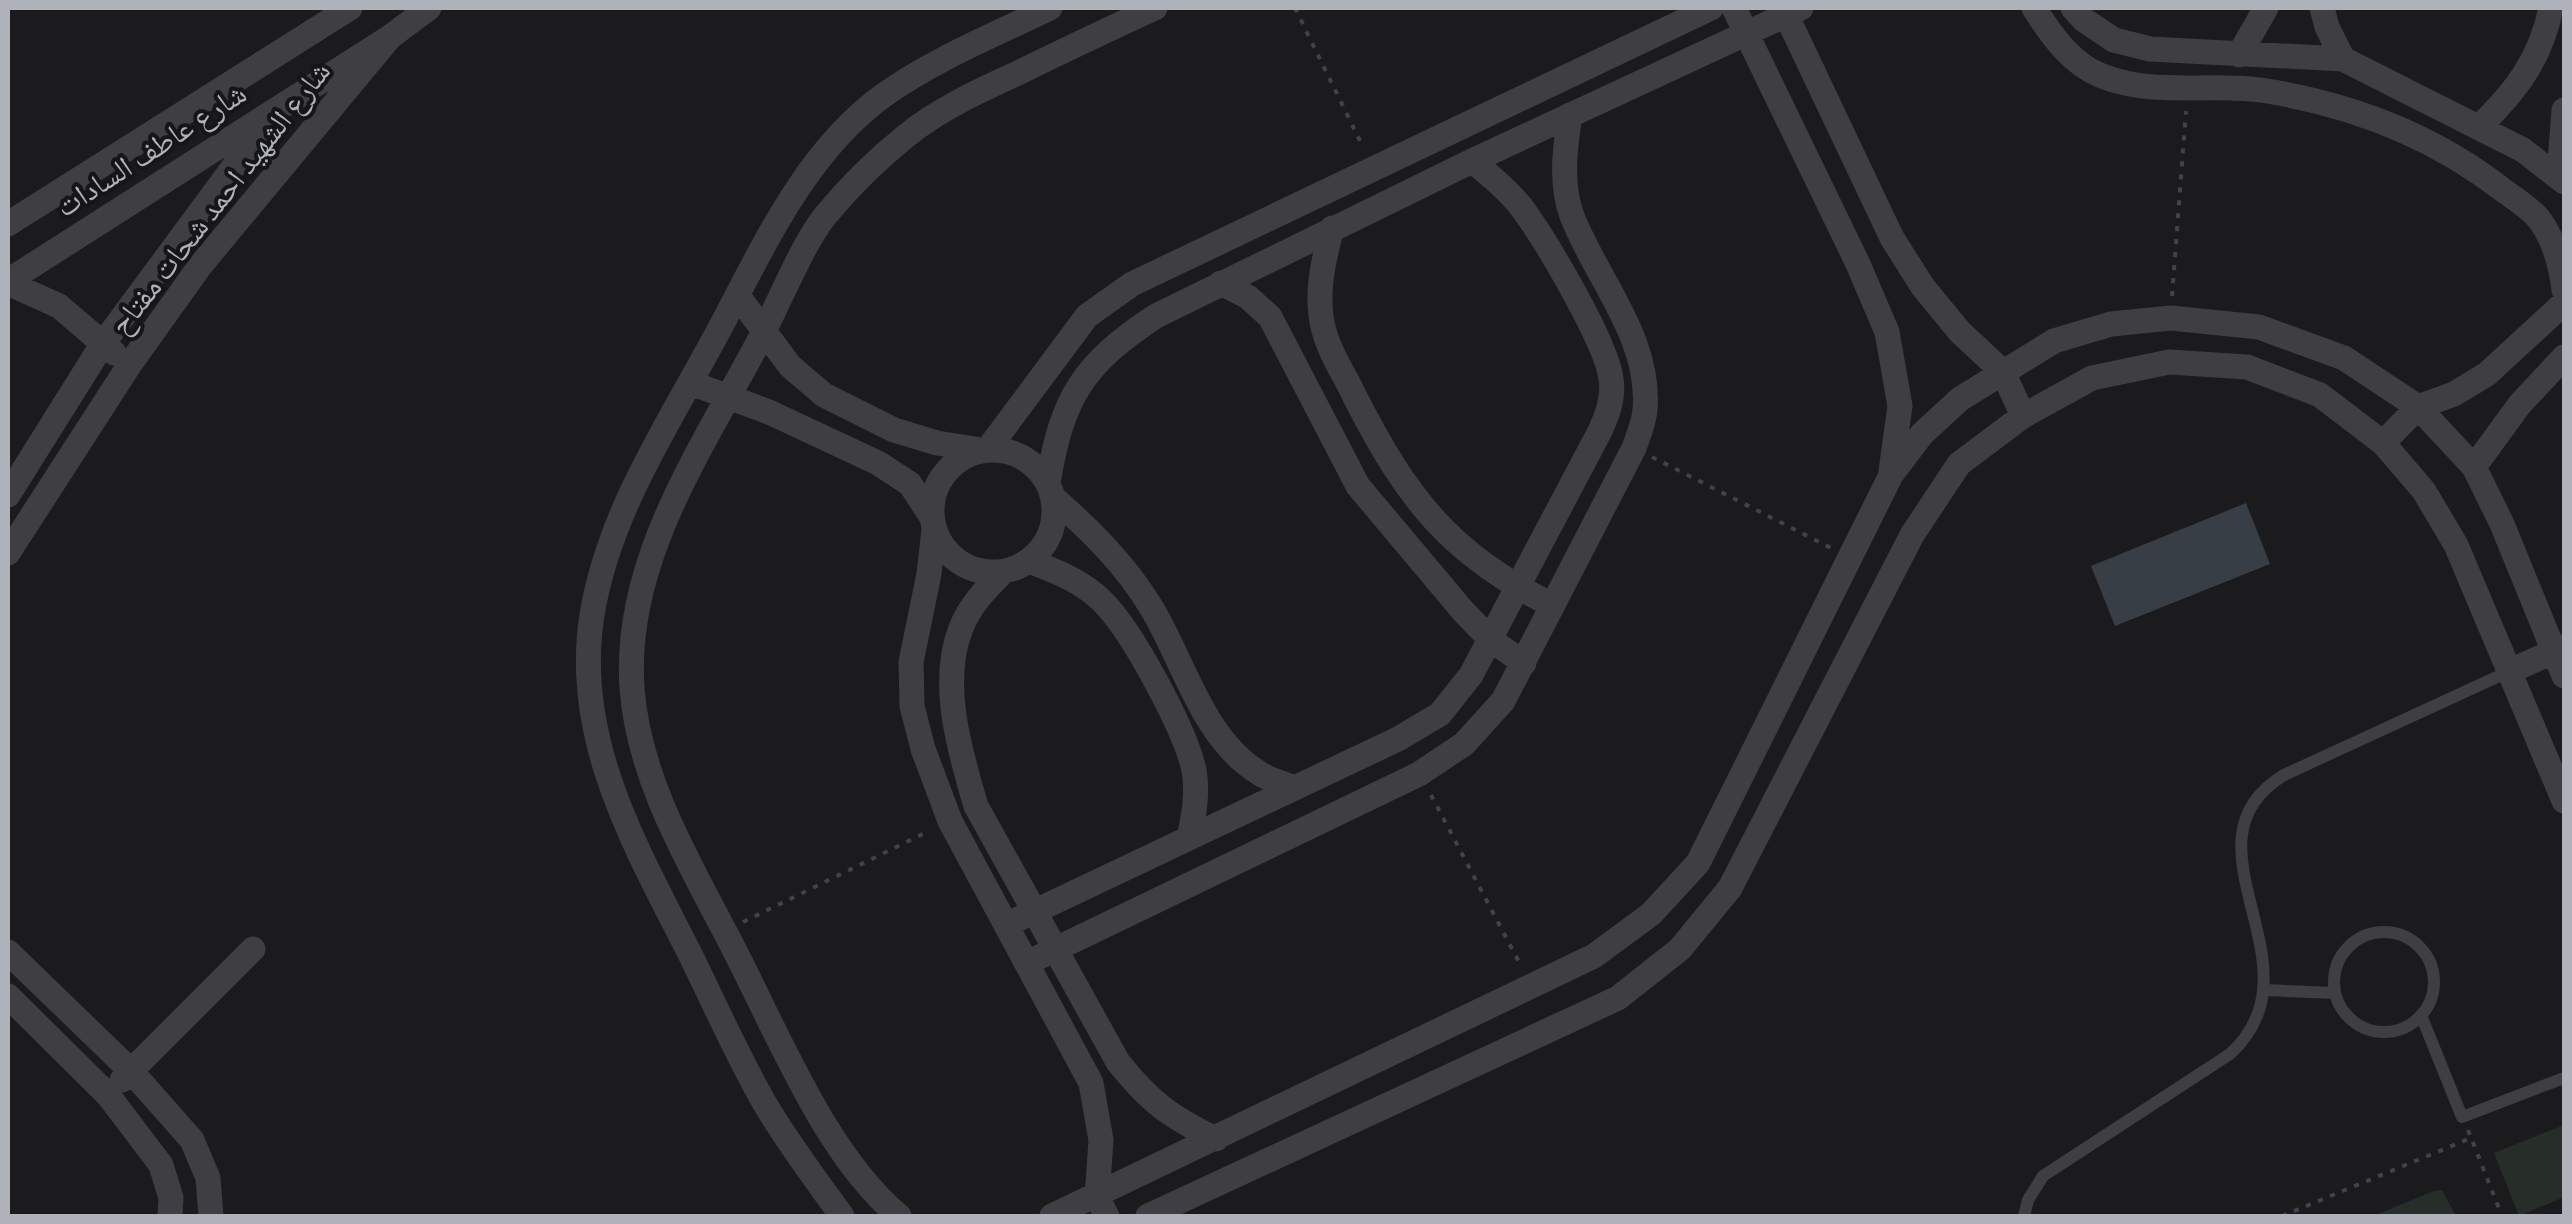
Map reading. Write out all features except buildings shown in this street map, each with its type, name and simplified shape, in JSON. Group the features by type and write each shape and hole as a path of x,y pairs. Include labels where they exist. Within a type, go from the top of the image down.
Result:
{"street":[{"name":"شارع عاطف السادات","path":"8,224 350,8"},
{"name":"شارع عاطف السادات","path":"8,282 429,8"},
{"path":"842,1216 766,1104 622,819 599,754 589,686 592,617 607,550 634,487 789,201 830,144 882,96 941,60 1050,8"},
{"path":"900,1216 878,1199 856,1172 800,1081 663,807 642,748 632,687 634,625 647,564 671,508 822,220 863,174 909,133 961,100 1155,8"},
{"path":"1102,1207 1102,1140 1092,1083 950,821 922,749 912,706 911,662 929,574 934,494 944,473 960,458 985,450 1087,316 1132,284 1711,8"},
{"path":"1734,8 1887,332 1900,406 1891,474"},
{"path":"2034,8 2061,48 2098,75 2142,88 2188,86 2264,91 2339,106 2410,133 2477,170 2538,217 2553,243 2564,290"},
{"path":"2073,8 2114,40 2150,49 2343,59 2524,150 2562,179"},
{"path":"2239,54 2266,8"},
{"path":"2322,8 2326,27 2343,59"},
{"path":"2480,126 2509,98 2531,67 2552,8"},
{"path":"1216,1139 1179,1121 1146,1096 1118,1062 976,806 962,760 954,712 953,664 960,629 977,598 1003,572 1029,561 1046,544 1054,522 1051,490 1056,432 1078,384 1112,344 1156,316 1332,228 1790,10 1892,238 1922,287 1960,332 2003,372 2023,416"},
{"name":"شارع الشهيد احمد شحات مفتاح","path":"8,553 130,364 200,266 390,36"},
{"name":"شارع الشهيد احمد شحات مفتاح","path":"8,495 102,345 278,107"},
{"path":"2562,179 2564,110"},
{"path":"1026,963 1419,774 1464,744 1503,701 1634,448 1645,414 1644,373 1631,334 1571,213 1564,148 1570,115"},
{"path":"1006,925 1398,739 1440,714 1470,675 1605,421 1610,410 1612,380 1603,350 1539,234 1498,182 1472,161"},
{"path":"1332,228 1322,262 1324,334 1385,456 1432,519 1465,552 1516,588 1552,605"},
{"path":"8,282 59,306 130,364"},
{"path":"1221,283 1248,297 1270,317 1358,486 1408,549 1490,640 1524,664"},
{"path":"738,296 790,366 824,396 894,430 937,443 1006,450 1038,468 1051,490 1123,566 1151,606 1209,718 1230,750 1260,774 1294,788"},
{"path":"2383,443 2418,407 2454,394 2487,374 2564,303"},
{"path":"1052,1216 1102,1207 1216,1139 1594,956 1651,914 1698,863 1891,474 1922,434 1960,399 2054,341 2111,324 2171,318 2260,327 2344,358 2418,407 2474,466 2559,649 2564,676"},
{"path":"2474,466 2520,404 2564,357"},
{"path":"1148,1216 1618,998 1680,949 1730,888 1912,534 1960,464 2023,416 2092,378 2168,362 2247,367 2320,396 2383,443 2424,490 2456,545 2564,801"},
{"path":"690,383 795,424 878,463 910,484 944,549 961,563 981,571 1003,572"},
{"path":"1029,561 1067,576 1100,599 1127,630 1183,738 1194,770 1196,804 1189,838"},
{"path":"2510,671 2559,649"},
{"path":"108,1095 253,949"},
{"path":"8,952 132,1071 192,1140 208,1178 211,1216"},
{"path":"8,996 108,1095 161,1165 171,1198 170,1216"}],"lane":[{"path":"2024,1216 2028,1200 2044,1176 2242,1044 2260,1010 2264,990 2263,950 2240,853 2242,827 2252,802 2284,775 2510,671"},
{"path":"2391,932 2407,937 2421,947 2430,961 2433,994 2421,1015 2400,1030 2366,1029 2352,1020 2335,994 2338,962 2360,938 2391,932"},
{"path":"2264,990 2335,994"},
{"path":"2421,1015 2462,1117 2564,1078"}],"path":[{"path":"1295,8 1373,169"},
{"path":"2171,318 2188,86"},
{"path":"1634,448 1849,557"},
{"path":"1419,774 1532,985"},
{"path":"725,931 950,821"},
{"path":"2462,1117 2502,1216"},
{"path":"2282,1216 2471,1138"}],"shaded area":[{"path":"2246,503 2270,564 2115,626 2091,566"},
{"path":"2564,1125 2564,1197 2519,1216 2494,1153"},
{"path":"2442,1190 2456,1216 2373,1216 2434,1191"}]}
